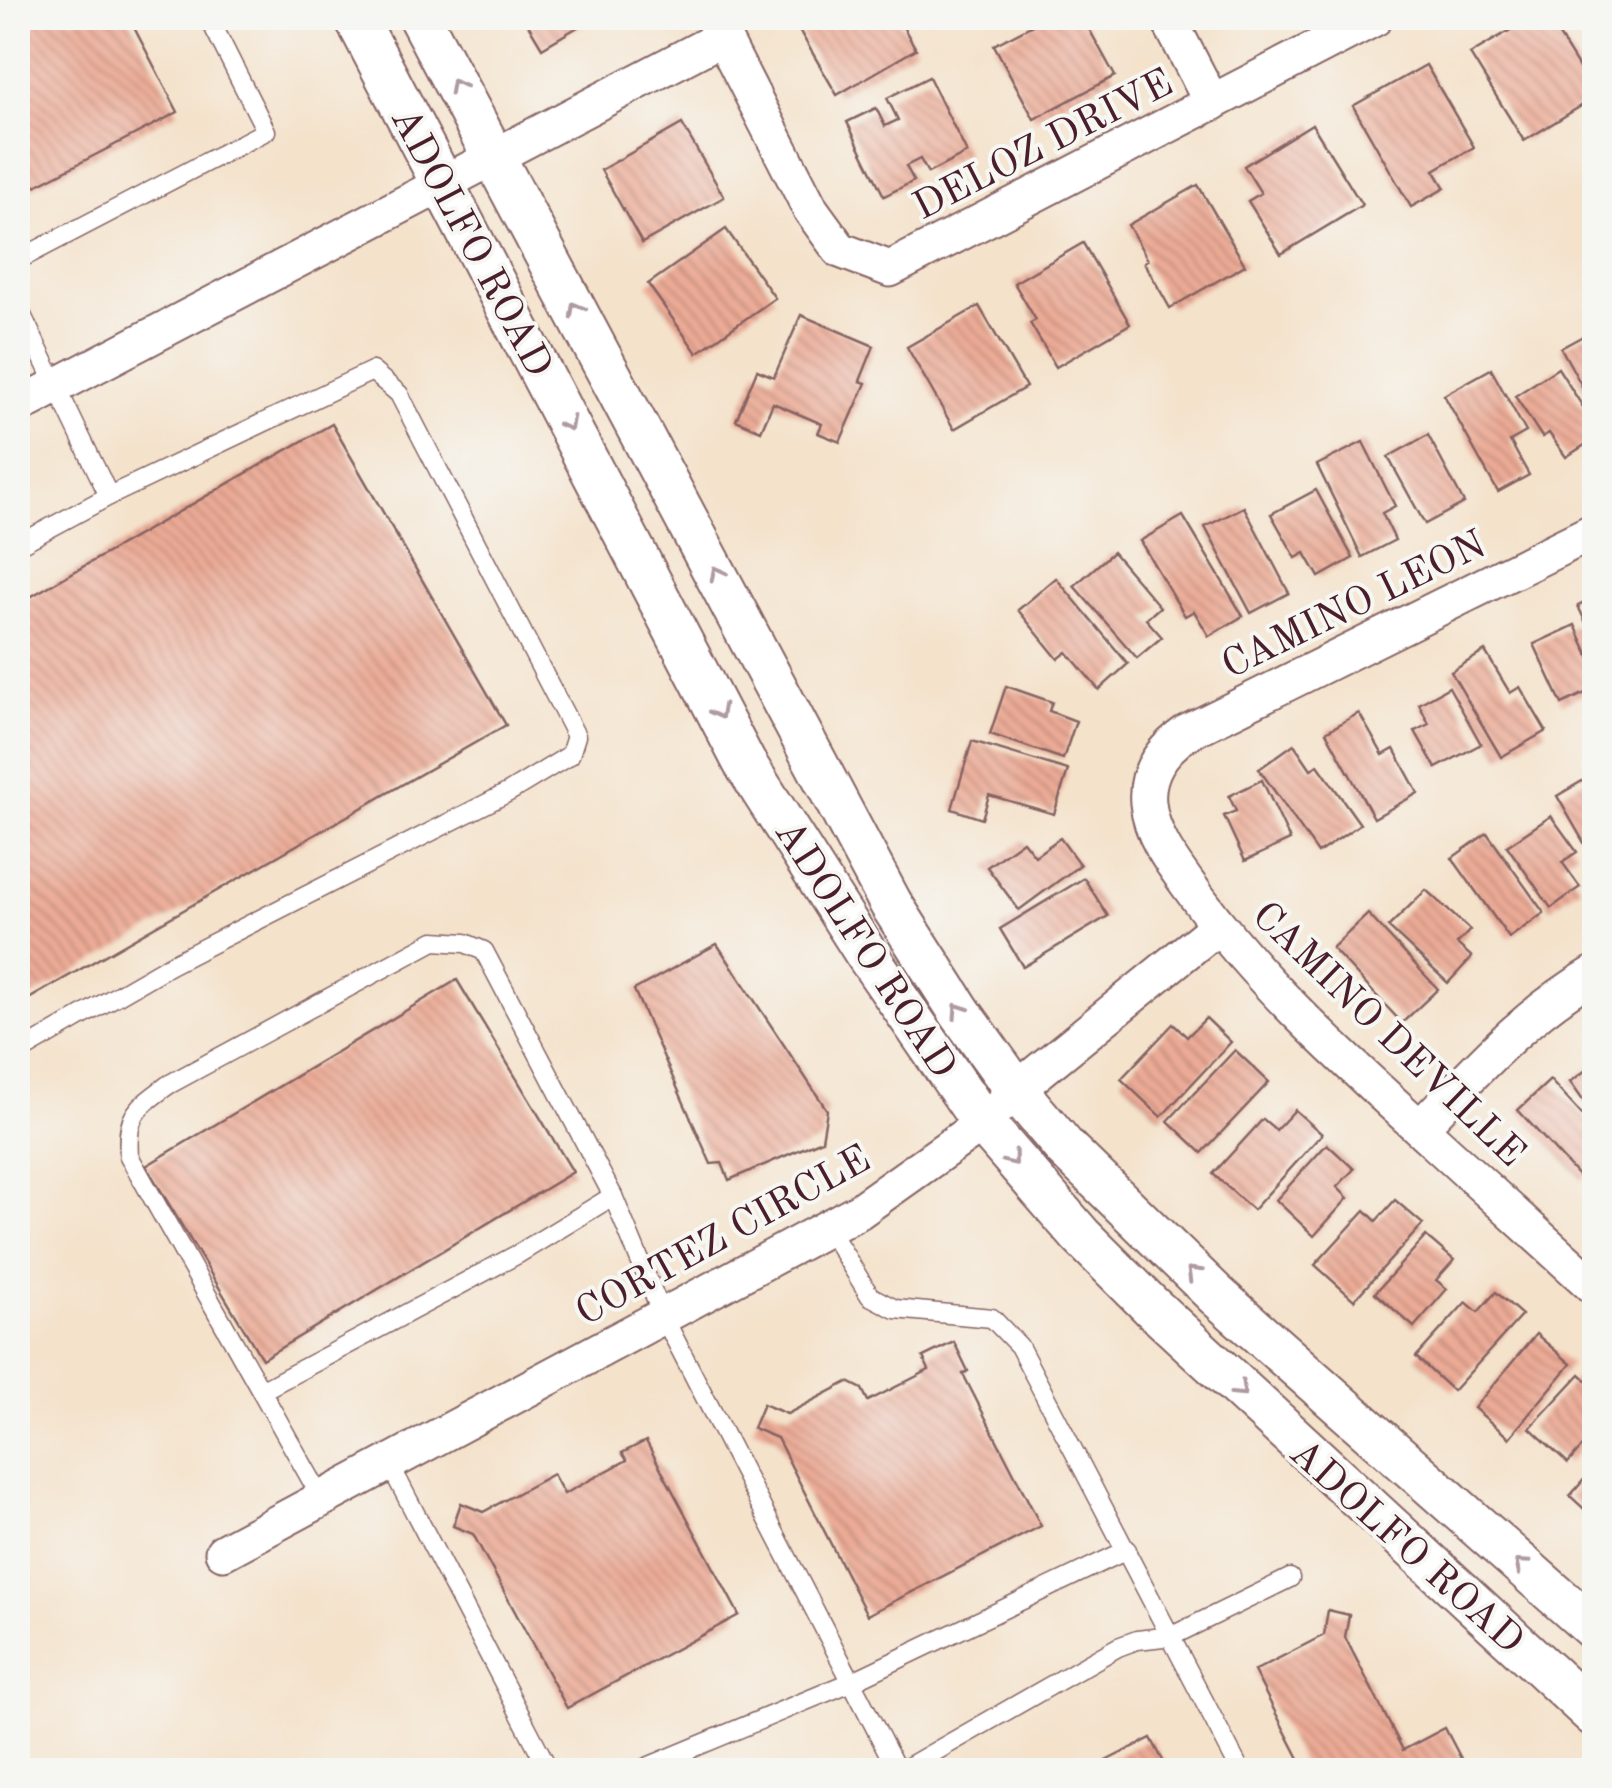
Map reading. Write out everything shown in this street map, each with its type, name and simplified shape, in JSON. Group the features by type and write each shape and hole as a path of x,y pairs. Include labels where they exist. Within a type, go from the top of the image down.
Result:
{"street":[{"name":"ADOLFO ROAD","path":"356,18 744,762 874,966 983,1123 1081,1236 1151,1306 1594,1715"},
{"name":"ADOLFO ROAD","path":"420,18 891,904 1016,1090 1065,1148 1216,1296 1594,1629"},
{"path":"1168,18 1212,102"},
{"name":"DELOZ DRIVE","path":"718,27 812,210 840,250 890,268 1375,18"},
{"path":"18,406 492,156 718,27"},
{"name":"CAMINO LEON","path":"1156,762 1170,744 1186,733 1594,531"},
{"name":"CAMINO DEVILLE","path":"1156,762 1149,782 1148,805 1158,839 1218,926 1278,995 1346,1062 1594,1287"},
{"name":"CORTEZ CIRCLE","path":"223,1552 828,1228 906,1180 983,1123 1016,1090 1218,926"},
{"path":"1420,1128 1552,998 1594,974"}],"lane":[{"path":"18,260 266,130 209,18"},
{"path":"18,307 110,496"},
{"path":"18,545 110,496 372,370 399,394 576,736 570,755 508,792 170,965 18,1053"},
{"path":"322,1499 129,1156 127,1129 140,1105 168,1084 434,940 465,943 484,951 614,1196 664,1316 900,1770 1118,1647 1137,1640 1172,1636 1290,1578"},
{"path":"262,1390 518,1254 614,1196"},
{"path":"828,1228 870,1296 894,1309 992,1318 1020,1346 1240,1770"},
{"path":"389,1463 549,1770"},
{"path":"640,1770 851,1682 1127,1550"}],"building":[{"path":"18,18 129,18 178,112 18,195"},
{"path":"524,18 593,18 542,48"},
{"path":"804,18 898,18 916,49 837,95 795,23"},
{"path":"1046,18 1083,18 1115,76 1034,119 994,45"},
{"path":"1531,18 1548,18 1594,98 1524,141 1470,54"},
{"path":"1426,65 1474,147 1434,170 1445,188 1411,207 1353,106"},
{"path":"929,77 967,153 928,173 920,159 906,166 914,181 884,196 847,122 876,108 885,126 898,120 887,98"},
{"path":"682,124 724,197 642,243 601,170"},
{"path":"1312,124 1362,205 1281,254 1248,201 1261,193 1244,166"},
{"path":"1198,185 1245,265 1170,308 1128,225"},
{"path":"726,229 775,298 697,353 648,284"},
{"path":"1083,243 1130,324 1056,367 1030,323 1036,320 1014,283"},
{"path":"979,306 1026,387 954,429 907,347"},
{"path":"801,315 874,346 860,381 866,383 840,442 818,433 822,424 773,403 761,431 736,420 757,370 774,377"},
{"path":"1594,330 1594,408 1561,348"},
{"path":"1558,368 1594,424 1594,439 1566,457 1549,433 1542,437 1515,396"},
{"path":"1491,369 1526,432 1510,441 1529,475 1498,492 1444,395"},
{"path":"332,424 506,725 18,1005 18,604"},
{"path":"1428,435 1464,503 1425,524 1388,457"},
{"path":"1363,442 1395,506 1382,513 1395,540 1362,557 1317,465"},
{"path":"1316,490 1353,558 1319,577 1305,553 1296,558 1271,514"},
{"path":"1244,507 1289,593 1251,613 1205,527"},
{"path":"1183,516 1243,616 1209,636 1194,611 1185,616 1140,541"},
{"path":"1113,552 1160,607 1146,619 1162,637 1137,658 1074,586"},
{"path":"1056,578 1128,664 1099,690 1067,652 1058,659 1018,610"},
{"path":"1594,598 1594,640 1578,606"},
{"path":"1575,625 1594,667 1594,689 1562,704 1534,644"},
{"path":"1485,651 1510,693 1520,687 1546,731 1501,757 1451,672"},
{"path":"1006,686 1052,702 1049,711 1076,721 1063,759 990,734"},
{"path":"1449,687 1481,744 1436,768 1415,731 1429,724 1419,704"},
{"path":"1359,713 1383,755 1394,749 1418,793 1374,818 1326,732"},
{"path":"972,741 1068,770 1054,814 989,795 982,819 952,809"},
{"path":"1294,744 1311,769 1318,765 1360,824 1318,853 1259,769"},
{"path":"1594,774 1594,860 1557,796"},
{"path":"1262,780 1290,840 1245,861 1224,816 1236,811 1229,796"},
{"path":"1551,816 1577,852 1562,862 1580,887 1551,908 1507,846"},
{"path":"1487,833 1544,913 1509,938 1452,858"},
{"path":"1060,838 1080,865 1019,910 987,867 1023,841 1035,856"},
{"path":"1084,878 1108,916 1023,967 1000,929"},
{"path":"1426,890 1470,930 1457,944 1472,957 1448,983 1388,927"},
{"path":"1368,914 1438,989 1402,1023 1332,948"},
{"path":"717,944 827,1110 822,1140 729,1180 722,1163 711,1164 634,990"},
{"path":"457,980 573,1172 262,1359 146,1166"},
{"path":"1206,1018 1231,1042 1161,1117 1121,1079 1173,1024 1187,1037"},
{"path":"1235,1050 1269,1082 1202,1153 1168,1121"},
{"path":"1594,1064 1594,1116 1570,1082"},
{"path":"1550,1080 1594,1128 1594,1169 1582,1180 1518,1110"},
{"path":"1295,1110 1322,1134 1253,1210 1213,1174 1263,1119 1276,1130"},
{"path":"1327,1144 1354,1169 1337,1187 1348,1198 1314,1236 1276,1200"},
{"path":"1395,1200 1423,1224 1354,1300 1315,1265 1365,1210 1376,1221"},
{"path":"1426,1236 1454,1260 1436,1280 1447,1289 1414,1327 1375,1293"},
{"path":"1496,1292 1522,1315 1453,1391 1416,1357 1466,1302 1478,1312"},
{"path":"1536,1334 1571,1364 1509,1438 1474,1408"},
{"path":"954,1342 968,1371 963,1374 1041,1526 867,1615 777,1438 753,1428 763,1404 787,1414 848,1382 862,1389 868,1401 929,1370 923,1357"},
{"path":"1580,1374 1594,1387 1594,1410 1589,1416 1594,1421 1594,1433 1568,1463 1530,1428"},
{"path":"646,1441 739,1615 567,1708 473,1534 453,1526 461,1503 483,1512 553,1474 564,1494 627,1460 622,1453"},
{"path":"1594,1468 1594,1518 1570,1496"},
{"path":"1328,1610 1349,1615 1345,1637 1403,1750 1445,1728 1467,1770 1305,1770 1254,1671 1324,1635"},
{"path":"1151,1738 1168,1770 1088,1770"}]}
